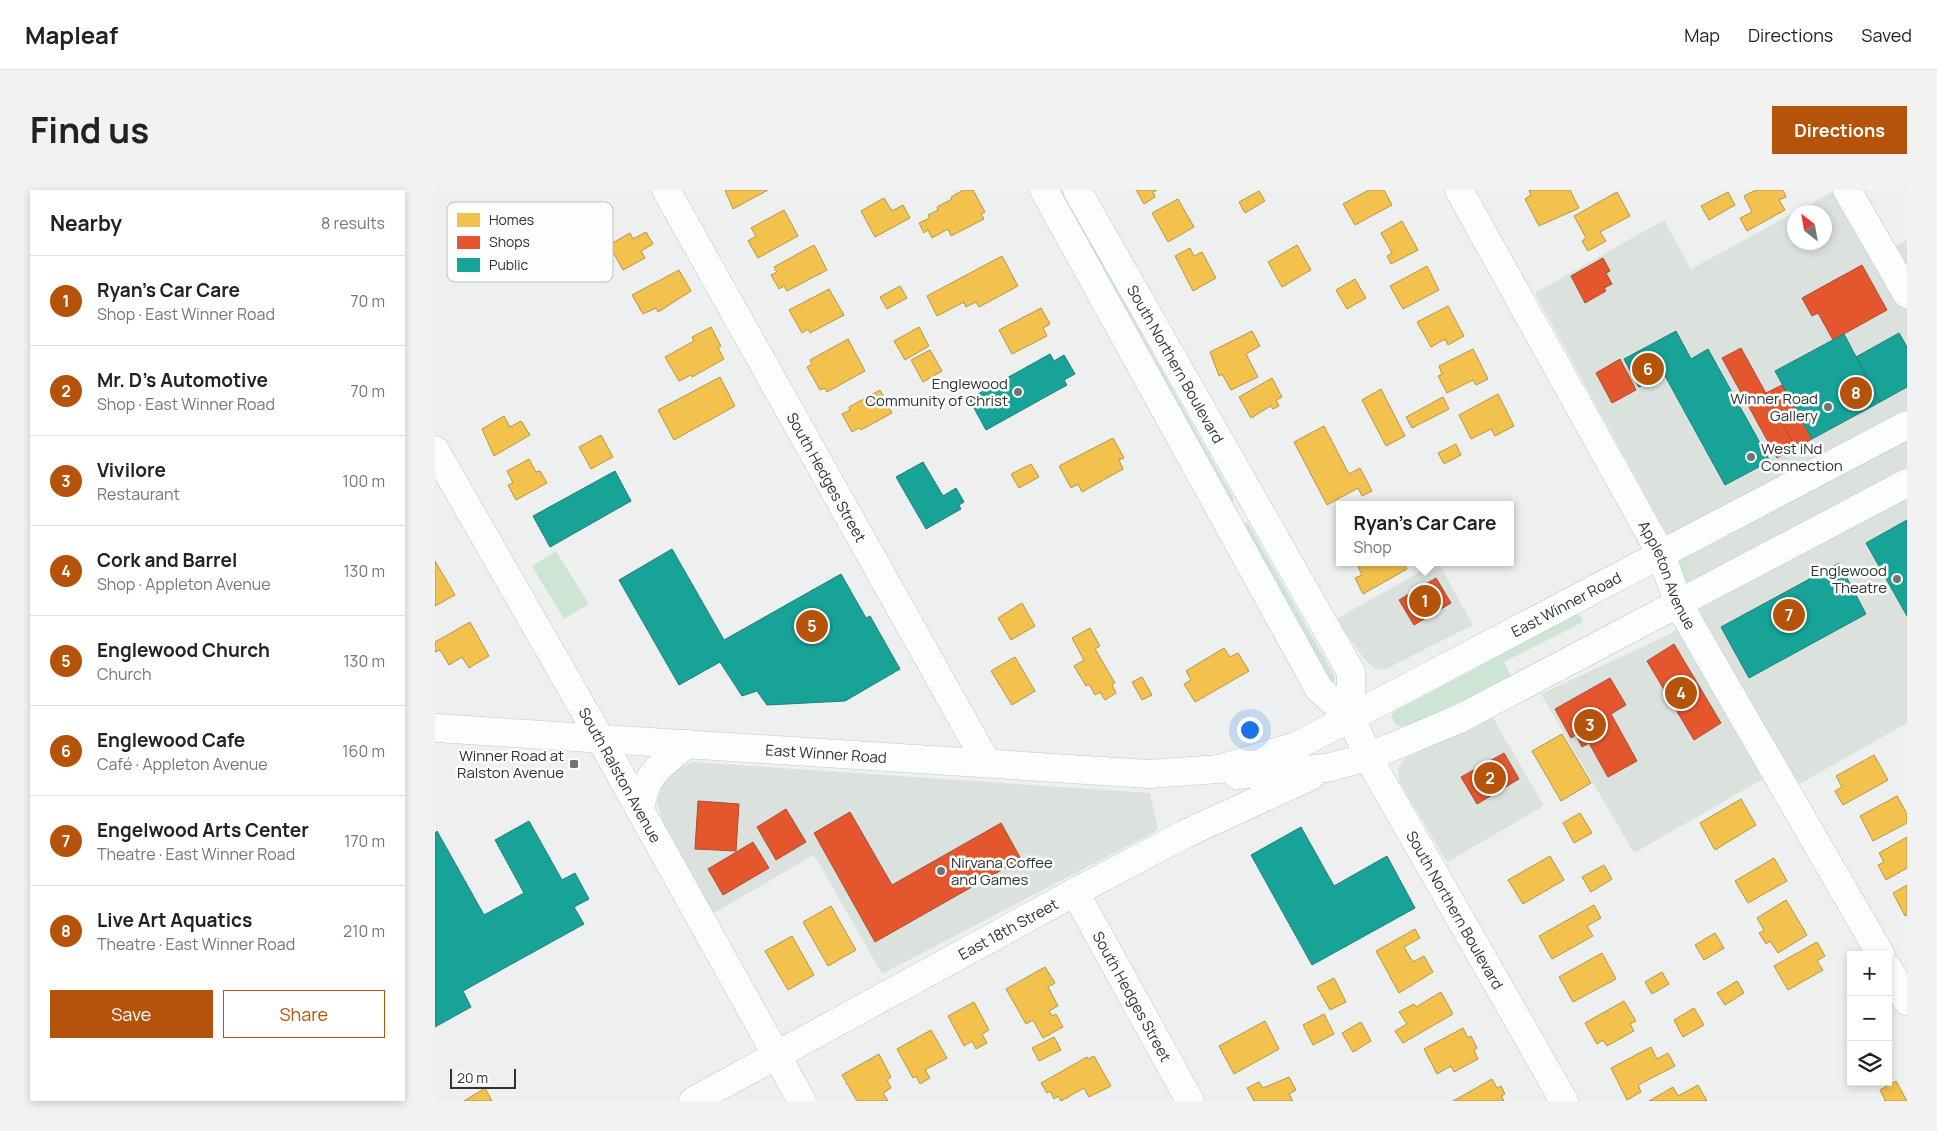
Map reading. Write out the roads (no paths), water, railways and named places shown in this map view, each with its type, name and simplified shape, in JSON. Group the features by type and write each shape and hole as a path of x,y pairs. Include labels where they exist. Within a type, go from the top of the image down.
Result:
{"street":[{"name":"South Hedges Street","path":"666,190 987,763"},
{"name":"South Northern Boulevard","path":"1044,190 1319,689 1351,717"},
{"name":"South Northern Boulevard","path":"1077,190 1351,672 1351,717 1368,757 1564,1101"},
{"name":"Appleton Avenue","path":"1459,190 1661,554 1679,604 1879,951"},
{"path":"1847,190 1907,294"},
{"path":"1070,238 1096,223"},
{"name":"East Winner Road","path":"435,728 1149,774 1219,769 1296,746 1907,425"},
{"name":"South Ralston Avenue","path":"435,450 600,738 802,1101"},
{"name":"East Winner Road","path":"1219,769 1237,775 1327,768 1368,757 1459,719 1907,483"},
{"path":"1226,520 1255,504"},
{"path":"640,810 643,788 653,773 687,744"},
{"name":"East 18th Street","path":"693,1101 1185,834 1327,768"},
{"name":"South Hedges Street","path":"1075,892 1190,1101"},
{"path":"1892,975 1907,1000"}],"place":[{"name":"Englewood Cafe","path":"1648,369"},
{"name":"Englewood Community of Christ","path":"1018,392"},
{"name":"Live Art Aquatics","path":"1856,393"},
{"name":"Winner Road Gallery","path":"1828,407"},
{"name":"West iNd Connection","path":"1751,457"},
{"name":"Englewood Theatre","path":"1897,579"},
{"name":"Ryan's Car Care","path":"1425,601"},
{"name":"Engelwood Arts Center","path":"1789,615"},
{"name":"Englewood Church","path":"812,626"},
{"name":"Cork and Barrel","path":"1681,693"},
{"name":"Vivilore","path":"1590,725"},
{"name":"Winner Road at Ralston Avenue","path":"574,764"},
{"name":"Mr. D's Automotive","path":"1490,778"},
{"name":"Nirvana Coffee and Games","path":"941,871"}]}
